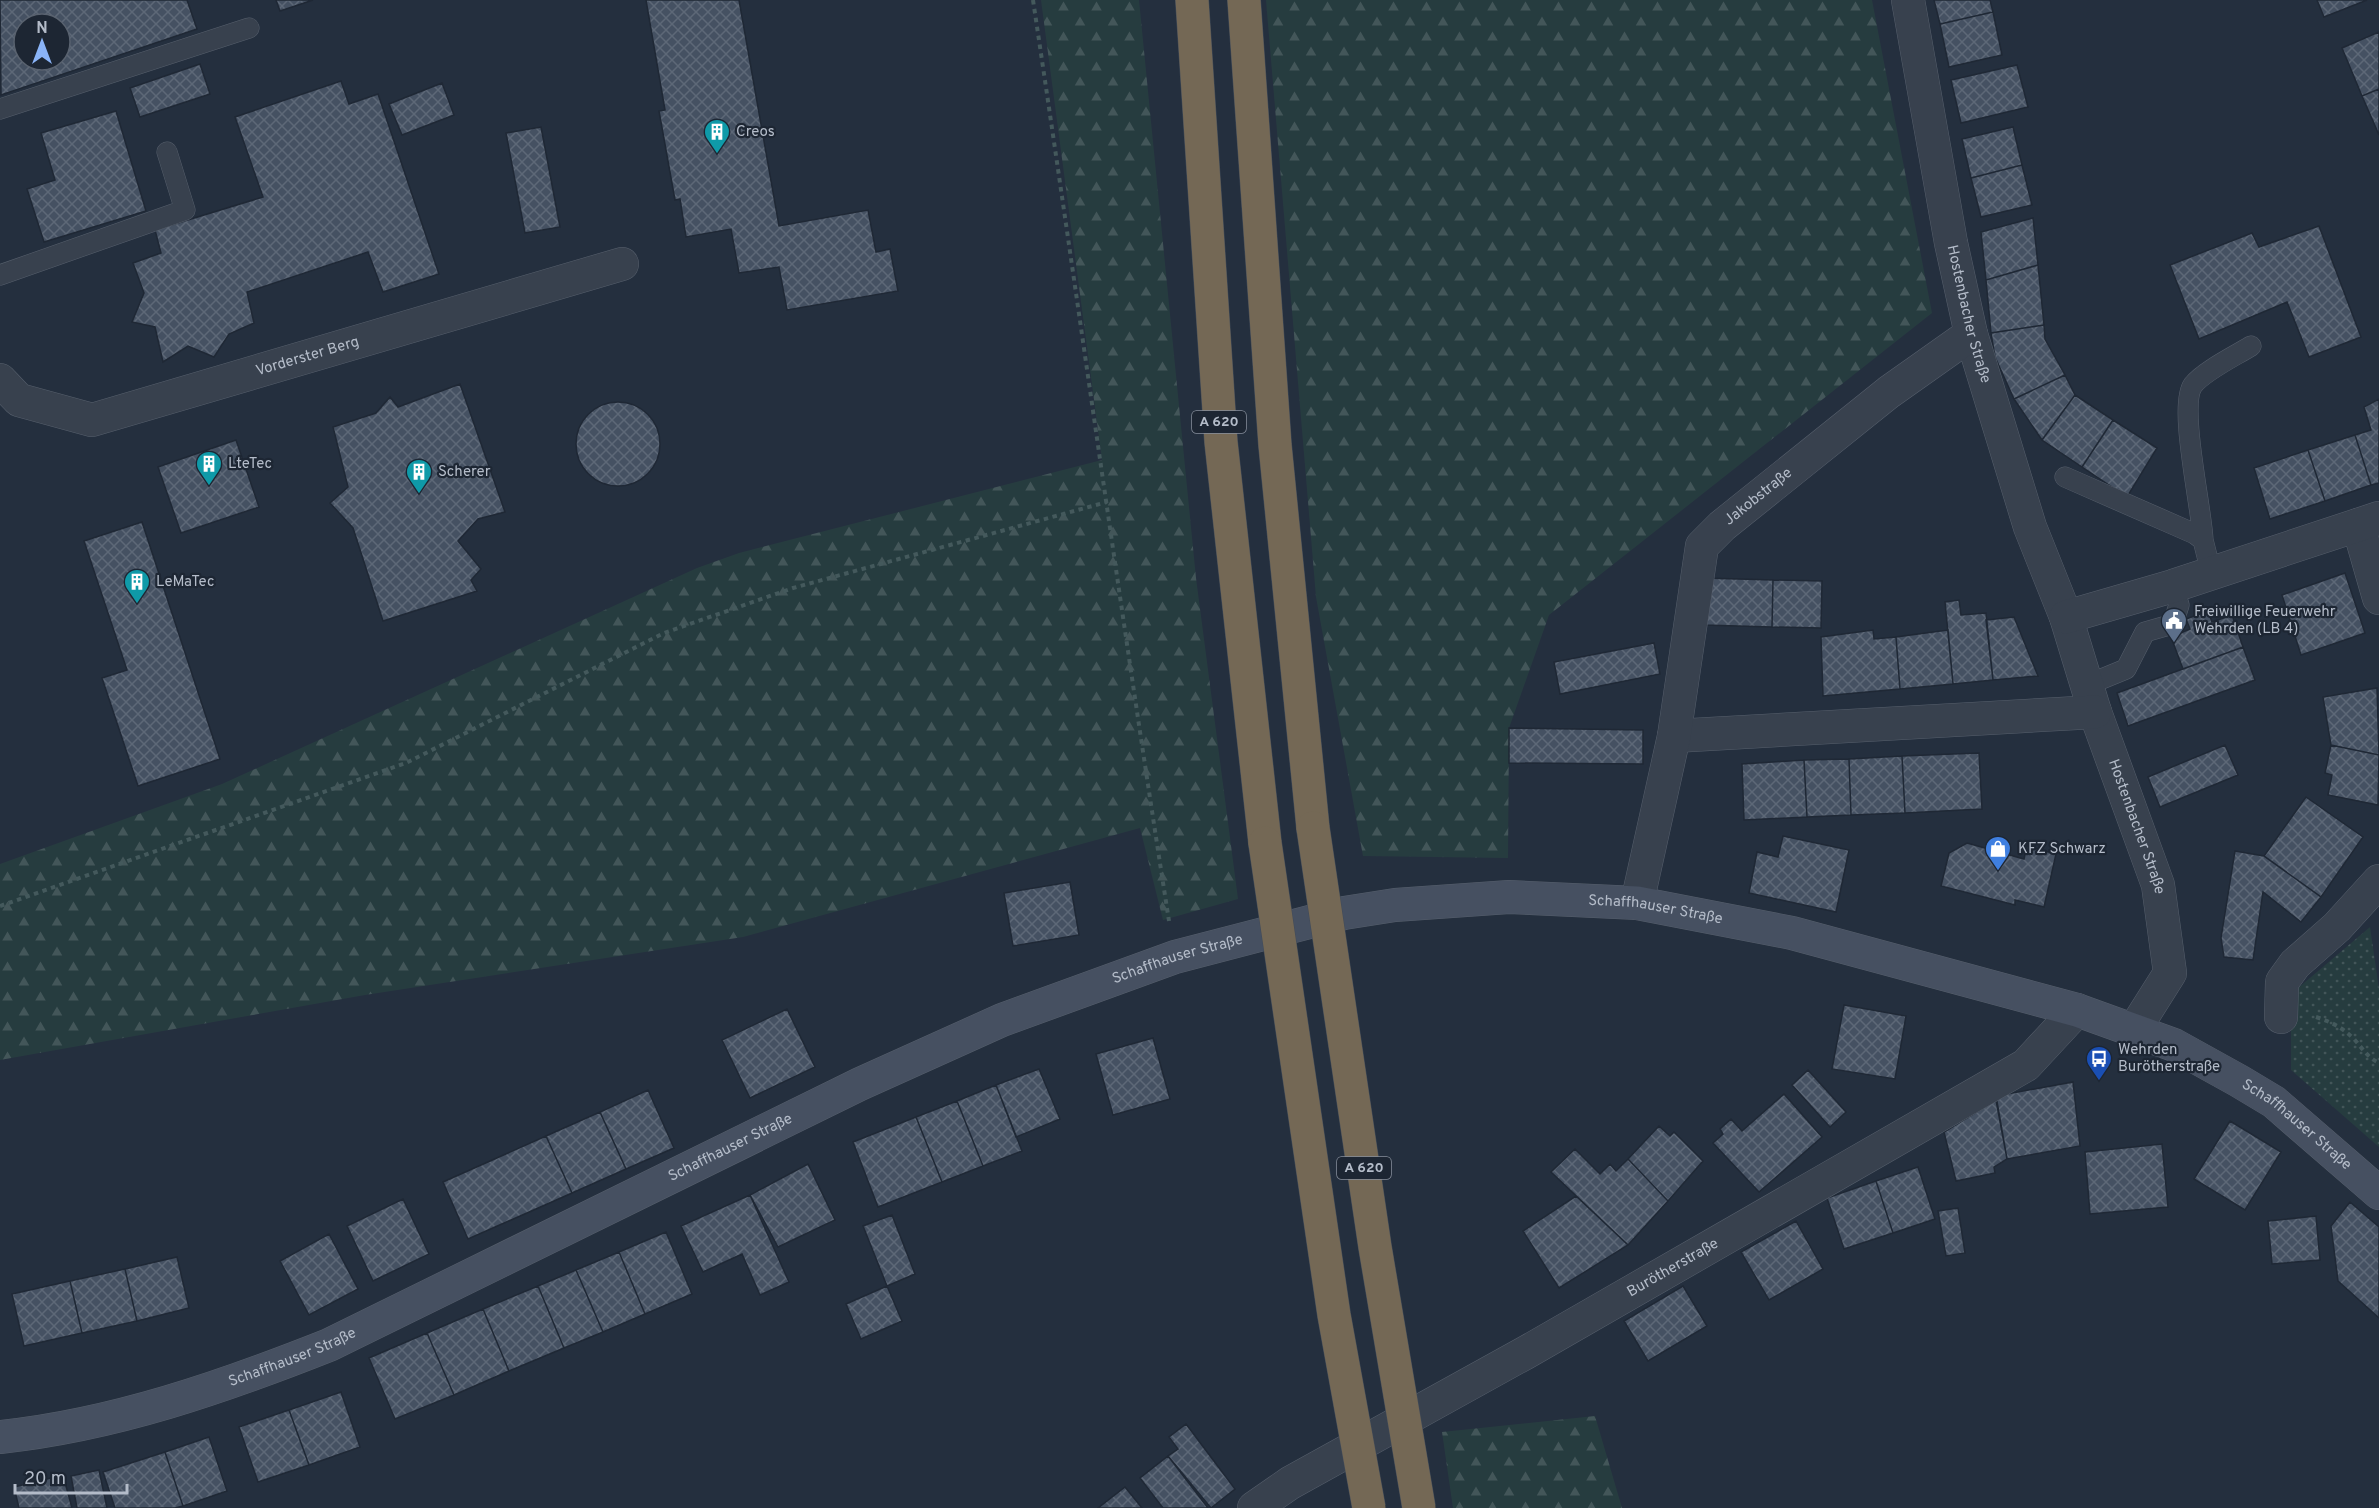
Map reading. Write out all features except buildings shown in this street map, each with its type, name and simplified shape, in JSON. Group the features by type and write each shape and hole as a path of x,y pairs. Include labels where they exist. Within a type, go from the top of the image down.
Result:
{"highway":[{"name":"A 620","path":"1192,0 1221,442 1265,843 1334,1315 1369,1508"},
{"name":"A 620","path":"1244,0 1275,445 1313,828 1375,1247 1419,1508"}],"street":[{"name":"Hostenbacher Straße","path":"1908,0 1951,243 1971,334 2030,527 2066,617 2091,698 2158,885 2170,973 2134,1030"},
{"name":"Vorderster Berg","path":"0,380 20,400 92,420 622,264"},
{"name":"Jakobstraße","path":"1637,903 1674,736 1701,546 1731,519 1889,392 1971,334"},
{"path":"2066,617 2173,586 2369,522 2379,598"},
{"path":"1674,736 2091,698"},
{"path":"2282,1017 2282,982 2295,964 2337,927 2379,881"},
{"name":"Schaffhauser Straße","path":"0,1437 77,1425 149,1408 245,1379 329,1345 860,1084 1002,1020 1175,957 1344,913 1395,905 1509,897 1637,903 1792,933 2077,1010 2174,1045 2274,1102 2379,1193"},
{"name":"Burötherstraße","path":"1254,1508 1290,1483 1525,1353 2026,1065 2077,1010"}],"lane":[{"path":"0,109 249,28"},
{"path":"0,274 185,210 167,152"},
{"path":"2211,572 2203,540 2189,431 2188,395 2199,379 2251,346"},
{"path":"2065,477 2179,526 2203,540"},
{"path":"2091,698 2126,669 2145,632 2173,624 2179,605 2173,586"}],"path":[{"path":"1033,0 1140,737 1175,957"},
{"path":"0,906 406,763 664,633 793,588 1107,502"},
{"path":"2282,1017 2308,1015 2337,1024 2355,1040 2369,1058 2379,1063"}],"green space":[{"path":"1041,0 1139,0 1196,578 1238,899 1163,920 1140,828 743,937 365,995 0,1060 0,864 222,784 697,568 739,553 1102,460"},
{"path":"1266,0 1872,0 1932,313 1549,615 1509,728 1508,858 1363,856 1316,597"},
{"path":"2370,927 2379,989 2379,1147 2291,1070 2291,994"},
{"path":"1595,1416 1622,1508 1453,1508 1442,1432"}],"place":[{"name":"Creos","path":"717,155"},
{"name":"LteTec","path":"209,487"},
{"name":"Scherer","path":"419,495"},
{"name":"LeMaTec","path":"137,605"},
{"name":"Freiwillige Feuerwehr Wehrden (LB 4)","path":"2174,644"},
{"name":"KFZ Schwarz","path":"1998,872"},
{"name":"Wehrden Burötherstraße","path":"2099,1082"}]}
